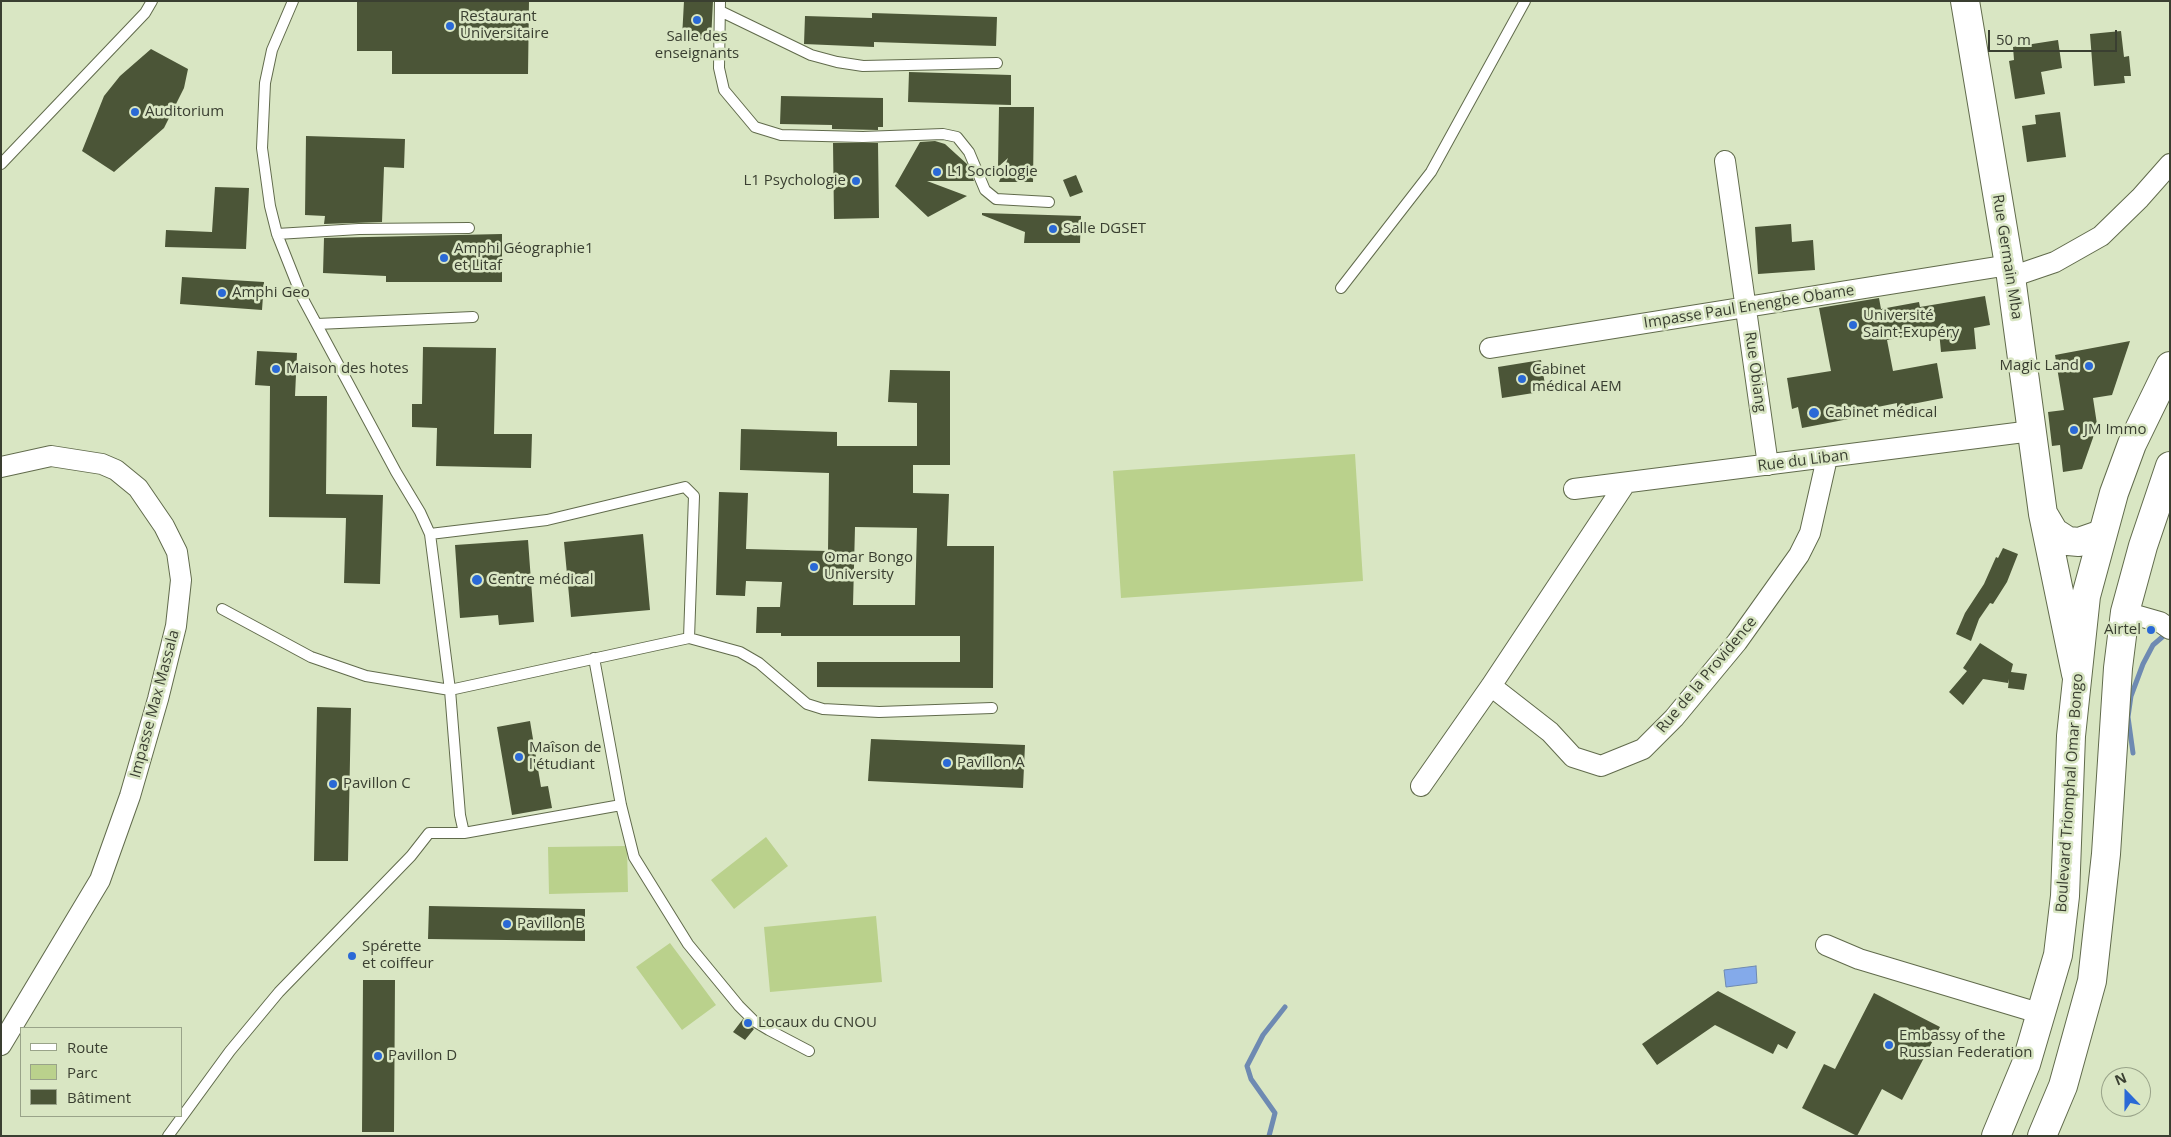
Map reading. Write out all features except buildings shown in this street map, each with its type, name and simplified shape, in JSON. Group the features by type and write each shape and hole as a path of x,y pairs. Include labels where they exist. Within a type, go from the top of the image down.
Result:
{"main road":[{"name":"Rue Germain Mba","path":"1965,1 2010,271 2043,514 2064,624 2077,676"},
{"name":"Boulevard Triomphal Omar Bongo","path":"1996,1136 2015,1093 2042,1014 2058,955 2065,896 2071,736 2086,596 2102,534 2132,444 2170,366"},
{"path":"2042,1136 2066,1078 2092,981 2106,854 2118,668 2126,612 2142,546 2170,466"},
{"path":"2043,514 2054,532 2068,541 2079,542 2102,534"}],"street":[{"name":"Rue Obiang","path":"1725,161 1768,465"},
{"name":"Impasse Paul Enengbe Obame","path":"1490,348 1745,308 2010,271 2055,262 2101,236 2140,198 2170,164"},
{"name":"Rue du Liban","path":"1574,489 2032,432"},
{"name":"Impasse Max Massala","path":"1,467 51,456 102,464 116,470 138,488 164,526 177,552 181,580 176,626 158,699 130,796 100,880 1,1045"},
{"name":"Rue de la Providence","path":"1491,686 1550,732 1573,757 1601,766 1643,749 1674,718 1737,642 1799,555 1810,533 1827,458"},
{"path":"1421,786 1491,686 1624,484"},
{"path":"2126,612 2160,622 2170,628"},
{"path":"1826,945 1858,959 2042,1014"}],"lane":[{"path":"1,164 144,13 152,1"},
{"path":"293,1 272,50 265,83 262,117 265,178 278,234 302,297 396,472 420,512 430,534 450,690 460,816 464,833"},
{"path":"1341,288 1431,172 1525,1"},
{"path":"997,63 863,66 837,62 811,55 720,6 718,68 724,90 755,127 781,136 863,137 943,134 957,137 969,152 985,190 996,199 1049,202"},
{"path":"278,234 359,228 469,228"},
{"path":"317,324 473,317"},
{"path":"430,534 547,520 685,487 694,496 689,638"},
{"path":"222,609 311,657 366,676 450,690 689,638 740,652 759,663 807,704 823,709 879,712 992,708"},
{"path":"594,658 621,806 634,857 698,958 754,1021 809,1051"},
{"path":"182,1117 230,1051 279,992 411,856 429,833 464,833 621,806"},
{"path":"168,1136 182,1117"}],"green space":[{"path":"1355,454 1363,581 1121,598 1113,471"},
{"path":"766,837 788,866 734,909 711,880"},
{"path":"627,846 628,892 549,894 548,847"},
{"path":"876,916 882,982 770,992 764,927"},
{"path":"670,943 716,1005 682,1030 636,967"}],"water":[{"path":"1756,966 1757,983 1726,987 1724,970"}],"waterway":[{"path":"2133,753 2128,717 2131,696 2143,664 2153,645 2167,633"},
{"path":"1269,1136 1275,1113 1251,1079 1247,1066 1263,1035 1285,1007"}],"place":[{"name":"Salle des enseignants","path":"697,20"},
{"name":"Restaurant Universitaire","path":"450,26"},
{"name":"Auditorium","path":"135,112"},
{"name":"L1 Sociologie","path":"937,172"},
{"name":"L1 Psychologie","path":"856,181"},
{"name":"Salle DGSET","path":"1053,229"},
{"name":"Amphi Géographie1 et Litaf","path":"444,258"},
{"name":"Amphi Geo","path":"222,293"},
{"name":"Université Saint-Exupéry","path":"1853,325"},
{"name":"Magic Land","path":"2089,366"},
{"name":"Maison des hotes","path":"276,369"},
{"name":"Cabinet médical AEM","path":"1522,379"},
{"name":"Cabinet médical","path":"1814,413"},
{"name":"JM Immo","path":"2074,430"},
{"name":"Omar Bongo University","path":"814,567"},
{"name":"Centre médical","path":"477,580"},
{"name":"Airtel","path":"2151,630"},
{"name":"Maîson de l'étudiant","path":"519,757"},
{"name":"Pavillon A","path":"947,763"},
{"name":"Pavillon C","path":"333,784"},
{"name":"Pavillon B","path":"507,924"},
{"name":"Spérette et coiffeur","path":"352,956"},
{"name":"Locaux du CNOU","path":"748,1023"},
{"name":"Embassy of the Russian Federation","path":"1889,1045"},
{"name":"Pavillon D","path":"378,1056"}]}
